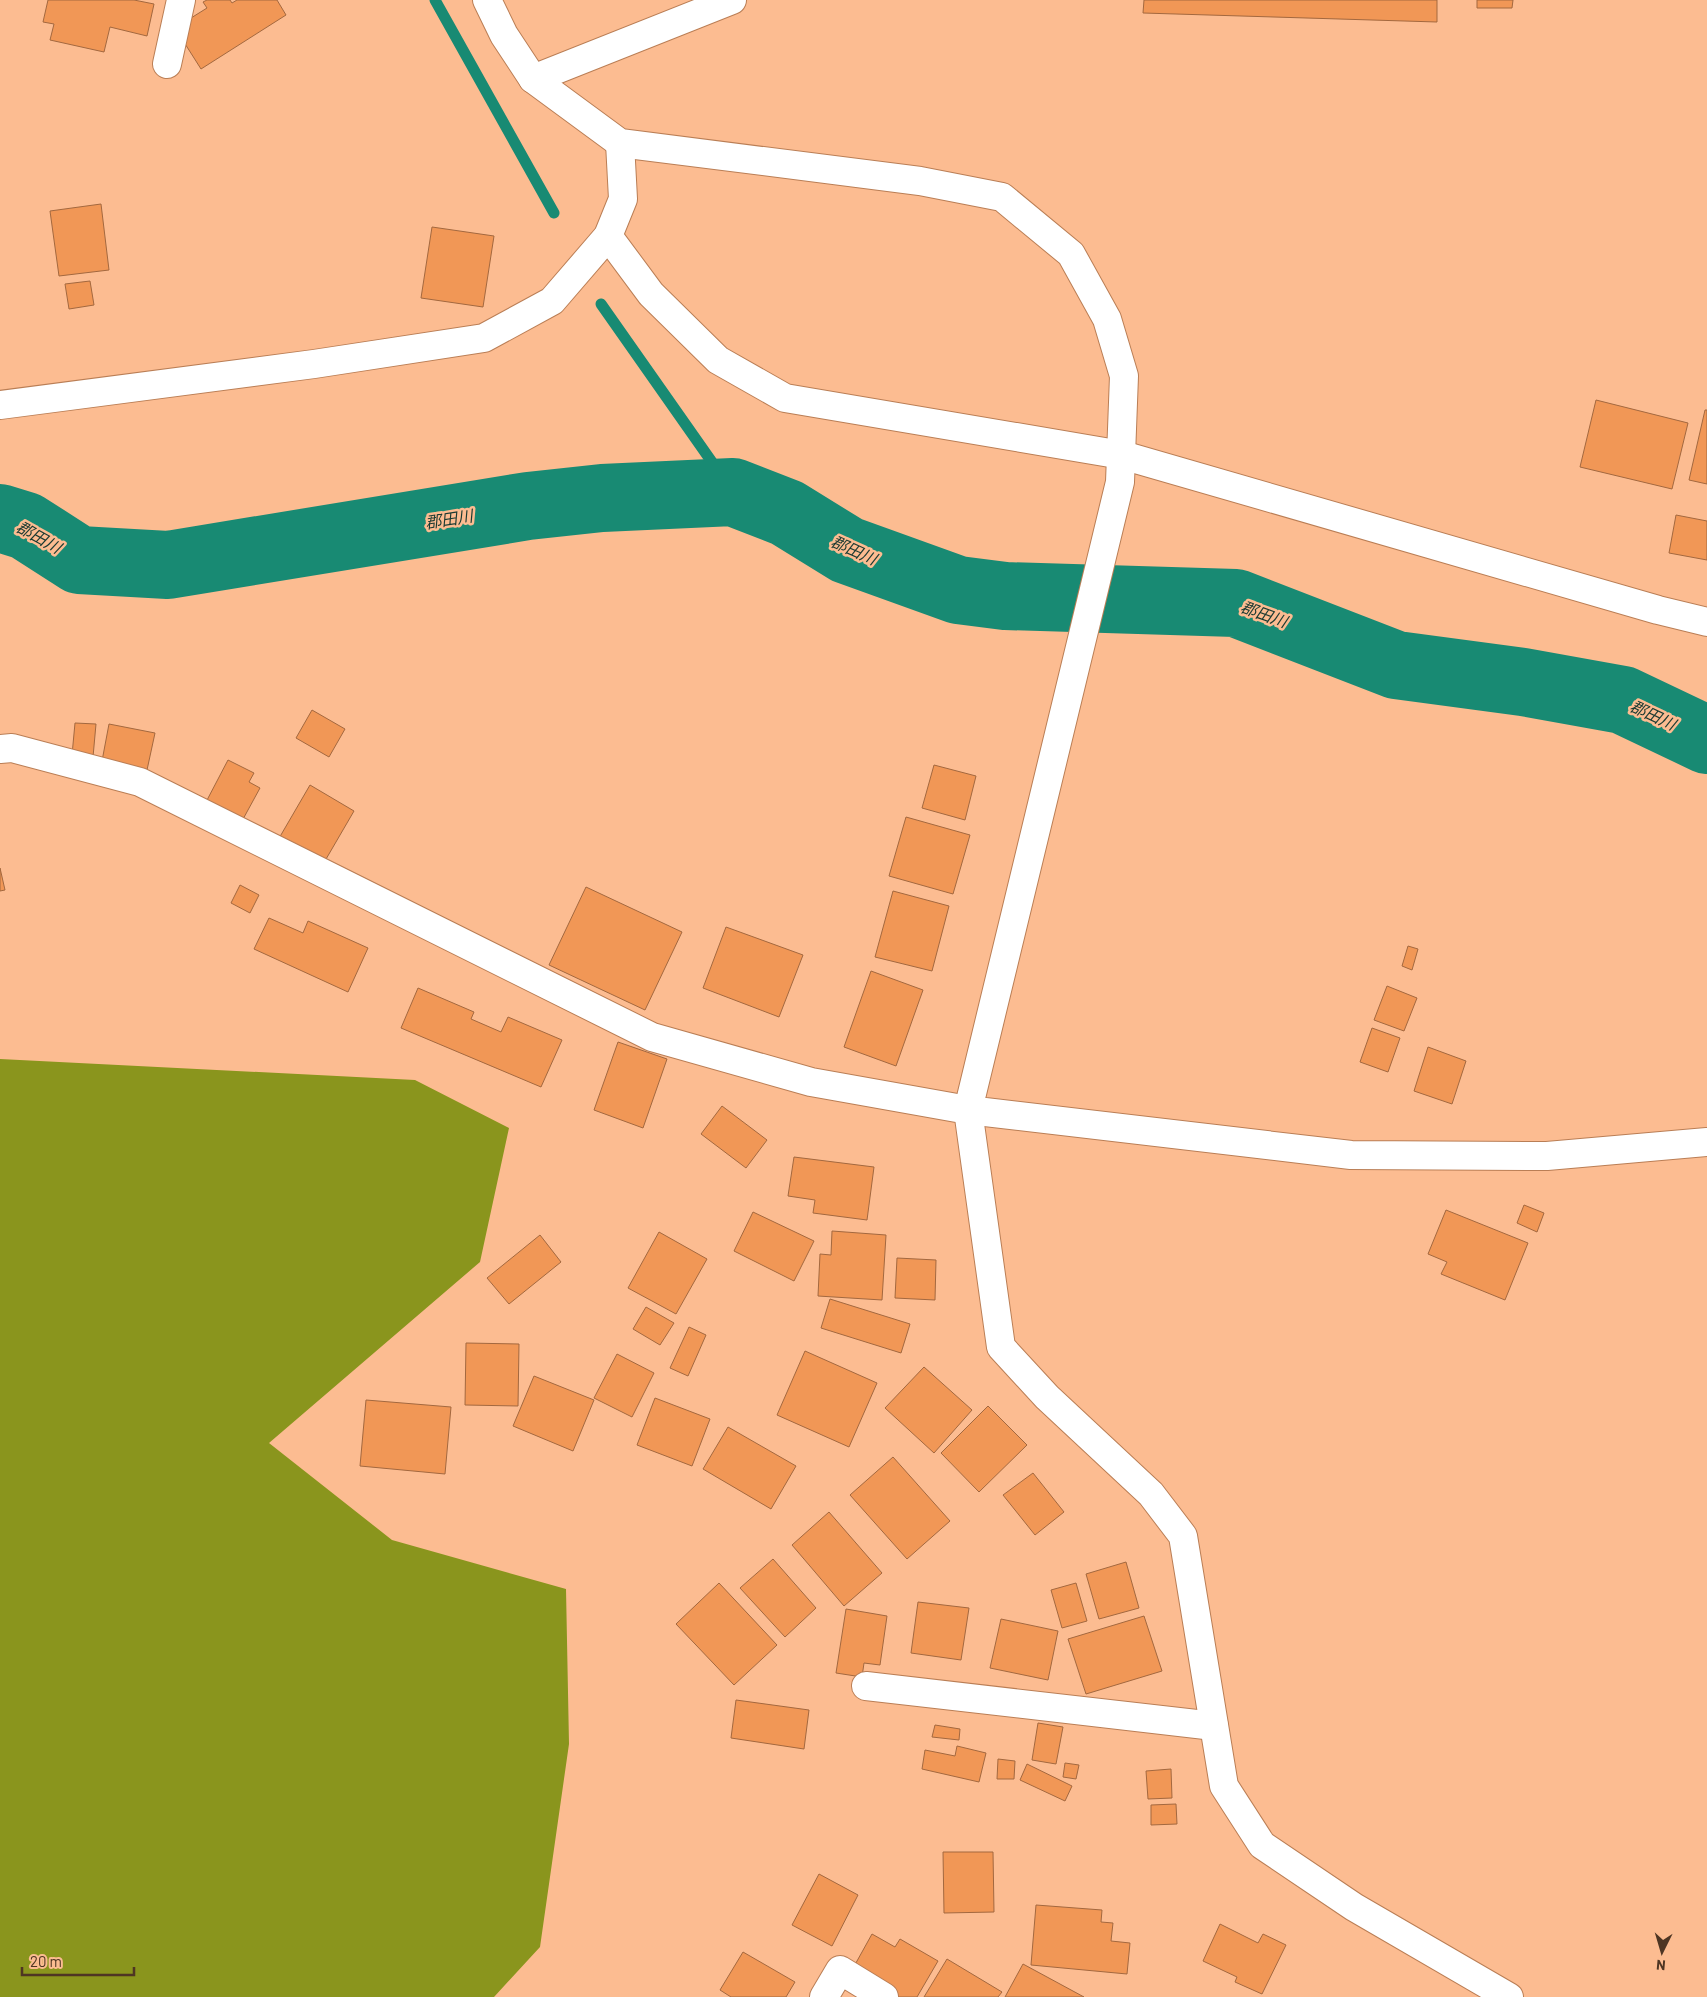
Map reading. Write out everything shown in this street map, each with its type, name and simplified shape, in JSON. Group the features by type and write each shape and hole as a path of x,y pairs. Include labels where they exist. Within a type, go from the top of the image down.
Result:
{"street":[{"path":"167,64 181,0"},
{"path":"487,0 504,35 533,80 620,143 920,181 1002,197 1071,254 1107,319 1124,376 1120,482 1057,749 968,1110 1001,1347 1047,1397 1151,1494 1182,1536 1224,1786 1262,1845 1354,1907 1509,1997"},
{"path":"533,80 732,0"},
{"path":"0,405 314,364 484,338 552,301 608,236 623,199 620,143"},
{"path":"608,236 651,294 718,360 785,398 1122,455 1658,610 1707,622"},
{"path":"0,749 12,748 140,782 652,1037 811,1082 968,1110 1351,1155 1547,1156 1707,1142"},
{"path":"866,1686 1214,1726"},
{"path":"824,1997 840,1970 884,1997"}],"green space":[{"path":"0,1059 415,1080 509,1128 480,1262 269,1443 392,1540 566,1589 569,1744 540,1947 494,1997 0,1997"}],"building":[{"path":"48,0 134,0 154,4 147,36 110,27 104,52 50,40 54,24 43,22"},
{"path":"207,0 230,0 232,3 237,0 277,0 286,15 201,69 175,28 207,8 203,2"},
{"path":"1144,0 1437,0 1437,22 1143,13"},
{"path":"1477,0 1513,0 1512,8 1477,8"},
{"path":"101,204 109,270 59,276 50,211"},
{"path":"432,227 494,236 483,307 421,298"},
{"path":"90,281 94,305 69,309 65,284"},
{"path":"1596,400 1688,423 1672,489 1580,467"},
{"path":"1705,410 1707,410 1707,484 1689,480"},
{"path":"1676,515 1707,521 1707,560 1669,553"},
{"path":"312,710 345,729 329,757 296,738"},
{"path":"75,723 96,724 93,757 72,755"},
{"path":"109,724 155,733 147,770 102,761"},
{"path":"228,760 254,773 249,782 260,788 242,821 206,802"},
{"path":"934,765 976,776 965,820 922,808"},
{"path":"310,785 354,811 322,866 278,840"},
{"path":"906,817 970,835 953,894 889,876"},
{"path":"0,868 5,890 0,891"},
{"path":"240,885 259,895 250,913 231,903"},
{"path":"586,887 682,932 645,1010 549,965"},
{"path":"893,891 949,906 932,971 875,957"},
{"path":"269,918 303,933 308,921 368,948 348,992 254,949"},
{"path":"726,927 803,955 779,1017 703,988"},
{"path":"1408,946 1418,949 1412,970 1402,966"},
{"path":"871,971 923,990 896,1066 844,1047"},
{"path":"1387,986 1417,998 1404,1031 1374,1020"},
{"path":"418,988 474,1012 471,1019 501,1032 508,1017 562,1040 541,1087 401,1028"},
{"path":"1372,1028 1400,1038 1388,1072 1360,1062"},
{"path":"618,1042 667,1059 643,1128 594,1110"},
{"path":"1428,1047 1466,1061 1452,1104 1414,1091"},
{"path":"722,1106 767,1140 746,1168 701,1134"},
{"path":"794,1157 874,1167 867,1220 813,1213 815,1200 788,1196"},
{"path":"1524,1205 1544,1213 1537,1232 1517,1223"},
{"path":"1446,1210 1528,1243 1505,1300 1441,1274 1447,1262 1428,1254"},
{"path":"753,1212 814,1241 794,1281 734,1251"},
{"path":"832,1231 886,1235 882,1300 818,1296 820,1254 831,1255"},
{"path":"659,1232 707,1259 676,1314 628,1288"},
{"path":"540,1235 561,1262 509,1304 487,1278"},
{"path":"897,1258 936,1260 935,1300 895,1298"},
{"path":"830,1299 910,1324 901,1353 821,1328"},
{"path":"646,1307 674,1323 660,1345 633,1329"},
{"path":"689,1327 706,1335 688,1376 670,1368"},
{"path":"466,1343 519,1344 518,1406 465,1405"},
{"path":"805,1351 877,1383 849,1447 777,1415"},
{"path":"617,1354 654,1373 632,1417 594,1398"},
{"path":"924,1367 972,1410 934,1453 885,1408"},
{"path":"534,1376 594,1400 573,1451 513,1426"},
{"path":"655,1398 710,1419 692,1466 637,1445"},
{"path":"366,1400 451,1407 445,1474 360,1466"},
{"path":"988,1406 1027,1445 979,1492 941,1453"},
{"path":"728,1427 796,1466 771,1509 703,1469"},
{"path":"893,1457 950,1521 907,1559 850,1495"},
{"path":"1033,1473 1064,1512 1035,1535 1003,1495"},
{"path":"829,1512 882,1573 844,1606 792,1545"},
{"path":"773,1559 816,1608 785,1637 740,1588"},
{"path":"1126,1562 1139,1608 1099,1619 1086,1574"},
{"path":"719,1583 777,1645 734,1685 676,1624"},
{"path":"1076,1583 1087,1621 1062,1628 1051,1590"},
{"path":"918,1602 969,1608 961,1660 911,1653"},
{"path":"846,1609 887,1616 880,1665 864,1663 862,1677 836,1673"},
{"path":"1144,1616 1162,1671 1086,1694 1068,1639"},
{"path":"1001,1619 1058,1631 1048,1680 990,1668"},
{"path":"736,1700 809,1710 804,1749 731,1738"},
{"path":"1038,1723 1063,1727 1056,1764 1032,1760"},
{"path":"935,1725 960,1729 959,1740 932,1737"},
{"path":"957,1746 986,1753 979,1782 922,1769 925,1750 955,1756"},
{"path":"998,1759 1015,1761 1014,1779 997,1779"},
{"path":"1065,1763 1079,1765 1076,1779 1063,1777"},
{"path":"1027,1764 1072,1786 1065,1801 1020,1780"},
{"path":"1171,1769 1172,1798 1148,1799 1146,1771"},
{"path":"1176,1804 1177,1824 1151,1825 1151,1805"},
{"path":"943,1852 993,1852 994,1912 944,1913"},
{"path":"819,1874 858,1895 832,1946 792,1925"},
{"path":"1036,1905 1102,1910 1101,1922 1113,1923 1111,1941 1130,1943 1127,1974 1031,1965"},
{"path":"1220,1924 1258,1943 1263,1934 1286,1945 1262,1994 1235,1982 1237,1977 1203,1961"},
{"path":"872,1934 895,1947 900,1939 938,1961 917,1997 898,1997 852,1970"},
{"path":"743,1952 795,1982 786,1997 731,1997 720,1990"},
{"path":"947,1959 1002,1992 998,1997 924,1997"},
{"path":"1023,1964 1084,1997 1005,1997"}],"waterway":[{"path":"435,0 554,213"},
{"path":"601,304 733,492"},
{"name":"郡田川","path":"0,518 26,526 79,560 168,565 528,506 602,498 733,492 787,513 847,550 958,590 1005,596 1236,603 1396,665 1523,682 1623,700 1707,740"}]}
